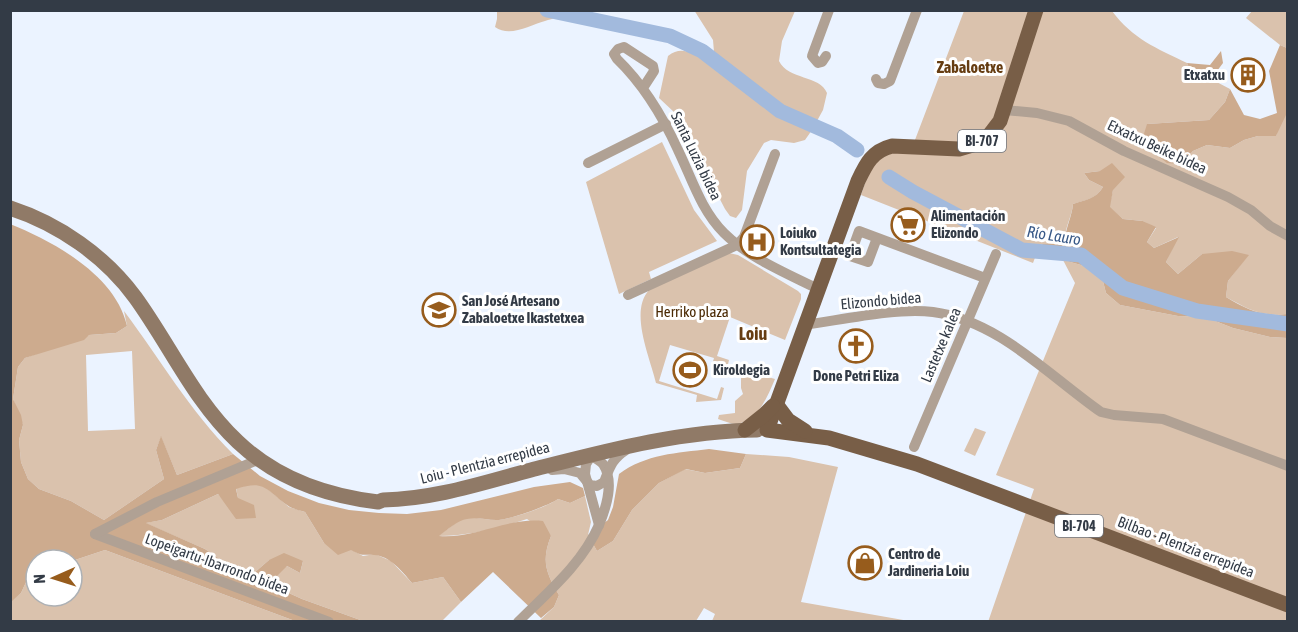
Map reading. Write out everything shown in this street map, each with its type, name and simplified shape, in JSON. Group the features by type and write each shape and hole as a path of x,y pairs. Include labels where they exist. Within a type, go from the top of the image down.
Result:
{"main road":[{"name":"BI-707","path":"767,430 858,181 870,158 883,148 892,146 958,149 979,143 995,129 1004,110 1036,10"},
{"name":"Loiu - Plentzia errepidea","path":"10,201 52,218 88,240 109,258 131,281 149,306 212,402 248,441 276,462 302,476 326,485 379,495 383,500 419,498 451,492 634,445 695,434 745,430 813,435 869,449"},
{"path":"10,208 41,220 72,237 120,279 148,316 207,406 238,442 260,459 298,482 325,492 357,499 378,502 383,500"},
{"path":"745,430 776,403 788,420 813,435"},
{"name":"Bilbao - Plentzia errepidea","path":"869,449 946,475 1287,606"}],"street":[{"path":"826,56 822,62 818,63 812,57 829,10"},
{"path":"876,79 878,83 884,84 890,81 917,10"},
{"name":"Santa Luzia bidea","path":"643,88 666,124 705,210 724,232 745,250 818,290"},
{"name":"Etxatxu Beike bidea","path":"1004,110 1037,113 1069,121 1124,151 1228,197 1251,210 1270,226 1287,236"},
{"path":"588,163 666,124"},
{"path":"628,295 737,244 744,237 775,154"},
{"path":"877,238 985,278"},
{"name":"Lastetxe kalea","path":"914,447 996,254"},
{"name":"Elizondo bidea","path":"805,324 910,311 932,311 967,321 989,329 1101,412 1114,416 1163,419 1287,466"},
{"path":"530,470 572,471 580,473 590,485 597,486 604,482 616,456 634,445"},
{"path":"518,621 558,583 578,560 599,525 605,511 609,490 607,475 602,463 591,456 586,464 586,481 599,525"},
{"name":"Lopeigartu-Ibarrondo bidea","path":"260,459 157,502 95,534 329,621"}],"green space":[{"path":"567,10 567,13 520,30 507,31 495,27 497,11"},
{"path":"694,10 795,11 782,41 779,61 789,71 818,83 827,93 823,110 805,140 794,143 771,140 764,143 747,171 742,210 736,218 730,216 725,209 697,155 690,155 675,113 659,98 668,56 677,51 706,56 714,52 713,40"},
{"path":"964,11 1112,11 1137,36 1187,63 1194,79 1211,79 1230,89 1225,102 1209,120 1147,124 1181,164 1193,151 1207,145 1230,148 1244,140 1258,136 1276,136 1287,89 1287,314 1262,313 1226,297 1228,281 1248,255 1202,254 1178,274 1166,262 1178,237 1154,248 1147,242 1156,228 1143,221 1123,219 1109,207 1113,190 1100,171 1084,173 1089,180 1103,187 1090,198 1073,204 1065,239 1060,244 1040,244 1033,263 861,195 870,168 877,158 893,153 910,153"},
{"path":"1252,11 1287,11 1287,48 1246,18"},
{"path":"662,142 694,210 717,241 649,272 651,279 619,294 586,182"},
{"name":"Herriko plaza","path":"729,253 738,255 798,291 801,299 785,340 730,317 717,356 729,360 726,373 711,368 714,358 670,345 659,381 717,399 721,387 724,388 721,400 696,402 697,395 656,383 643,335 641,310 643,299 649,290"},
{"path":"1063,260 1092,268 1103,281 1106,293 1120,305 1178,316 1205,317 1233,328 1270,337 1287,338 1287,621 988,622 1034,489 996,475 1075,283"},
{"path":"124,311 189,403 233,454 177,475 161,437 156,450 164,479 104,520 71,501 39,489 28,479 21,462 19,440 23,425 13,399 18,367 25,358 89,335 116,333 127,326","holes":["132,351 135,429 88,431 86,355"]},
{"path":"741,369 775,379 758,411 748,420 732,424 718,419 719,415 735,413 735,401 743,394"},
{"path":"975,428 986,432 975,456 964,451"},
{"path":"746,454 789,457 838,467 801,602 909,621 712,621 715,614 704,608 696,621 539,621 554,607 559,595 546,567 546,553 551,536 527,519 483,531 438,536 466,518 501,519 537,509 558,499 570,503 585,496 591,522 588,535 597,551 613,541 632,510 659,483 685,469 705,473 740,468"},
{"path":"253,484 264,486 289,507 305,512 324,543 352,550 363,556 375,554 391,561 412,583 443,577 461,602 442,621 363,621 302,599 269,584 267,574 287,566 300,573 303,561 269,560 254,573 232,567 205,549 145,523 162,520 218,494 225,502 238,498 236,488"},
{"path":"105,550 295,621 11,621 10,602 21,593 24,586 24,608 84,608 84,557"}],"shaded area":[{"path":"1280,45 1287,48 1286,115 1276,136 1258,136 1244,140 1230,148 1207,145 1193,151 1181,164 1167,163 1158,156 1165,147 1156,147 1143,137 1147,124 1209,120 1225,102 1230,89 1244,115 1260,119 1277,113 1269,71"},
{"path":"1221,51 1223,63 1211,79 1194,79 1187,63 1210,65"},
{"path":"1112,163 1125,177 1113,190 1110,207 1123,219 1143,221 1156,227 1147,242 1154,248 1179,237 1166,262 1178,274 1202,254 1232,251 1249,255 1228,281 1226,297 1255,312 1287,314 1287,338 1270,337 1233,328 1205,317 1178,316 1120,305 1106,293 1103,281 1092,268 1063,260 1058,250 1040,244 1060,244 1065,239 1073,204 1094,197 1103,187 1089,180 1084,173 1100,171"},
{"path":"10,224 46,240 97,276 121,308 127,326 116,333 89,335 84,340 25,358 18,367 13,399 23,425 19,440 21,462 28,479 39,489 71,501 104,520 164,479 156,450 161,436 177,475 233,454 260,476 288,491 319,503 349,510 407,514 441,510 534,487 570,482 583,488 585,496 570,503 558,499 510,518 464,520 439,536 465,534 517,522 543,521 551,536 546,553 546,567 559,595 554,607 541,618 493,572 461,602 443,577 412,583 395,565 380,556 361,554 351,550 338,555 324,543 305,512 289,506 264,488 253,485 236,489 238,498 254,505 256,518 236,519 218,494 162,520 146,523 205,549 232,567 254,573 269,560 284,553 303,561 300,573 287,566 276,577 268,574 269,584 302,599 363,621 295,621 105,550 84,557 84,548 24,548 24,586 21,593 11,602"},
{"path":"709,449 746,454 740,468 705,473 686,469 659,483 632,510 613,541 597,551 588,535 608,520 613,507 619,474 651,458"}],"waterway":[{"name":"Río Lauro","path":"547,10 670,36 702,51 780,111 837,136 857,150"},
{"name":"Río Lauro","path":"889,177 1022,250 1081,255 1123,288 1197,311 1288,324"}],"place":[{"name":"Etxatxu","path":"1248,75"},
{"name":"Alimentación Elizondo","path":"908,225"},
{"name":"Loiuko Kontsultategia","path":"757,242"},
{"name":"San José Artesano Zabaloetxe Ikastetxea","path":"439,310"},
{"name":"Done Petri Eliza","path":"856,346"},
{"name":"Kiroldegia","path":"690,370"},
{"name":"Centro de Jardineria Loiu","path":"865,563"}],"district":[{"name":"Zabaloetxe","path":"970,67"},
{"name":"Loiu","path":"753,334"}]}
